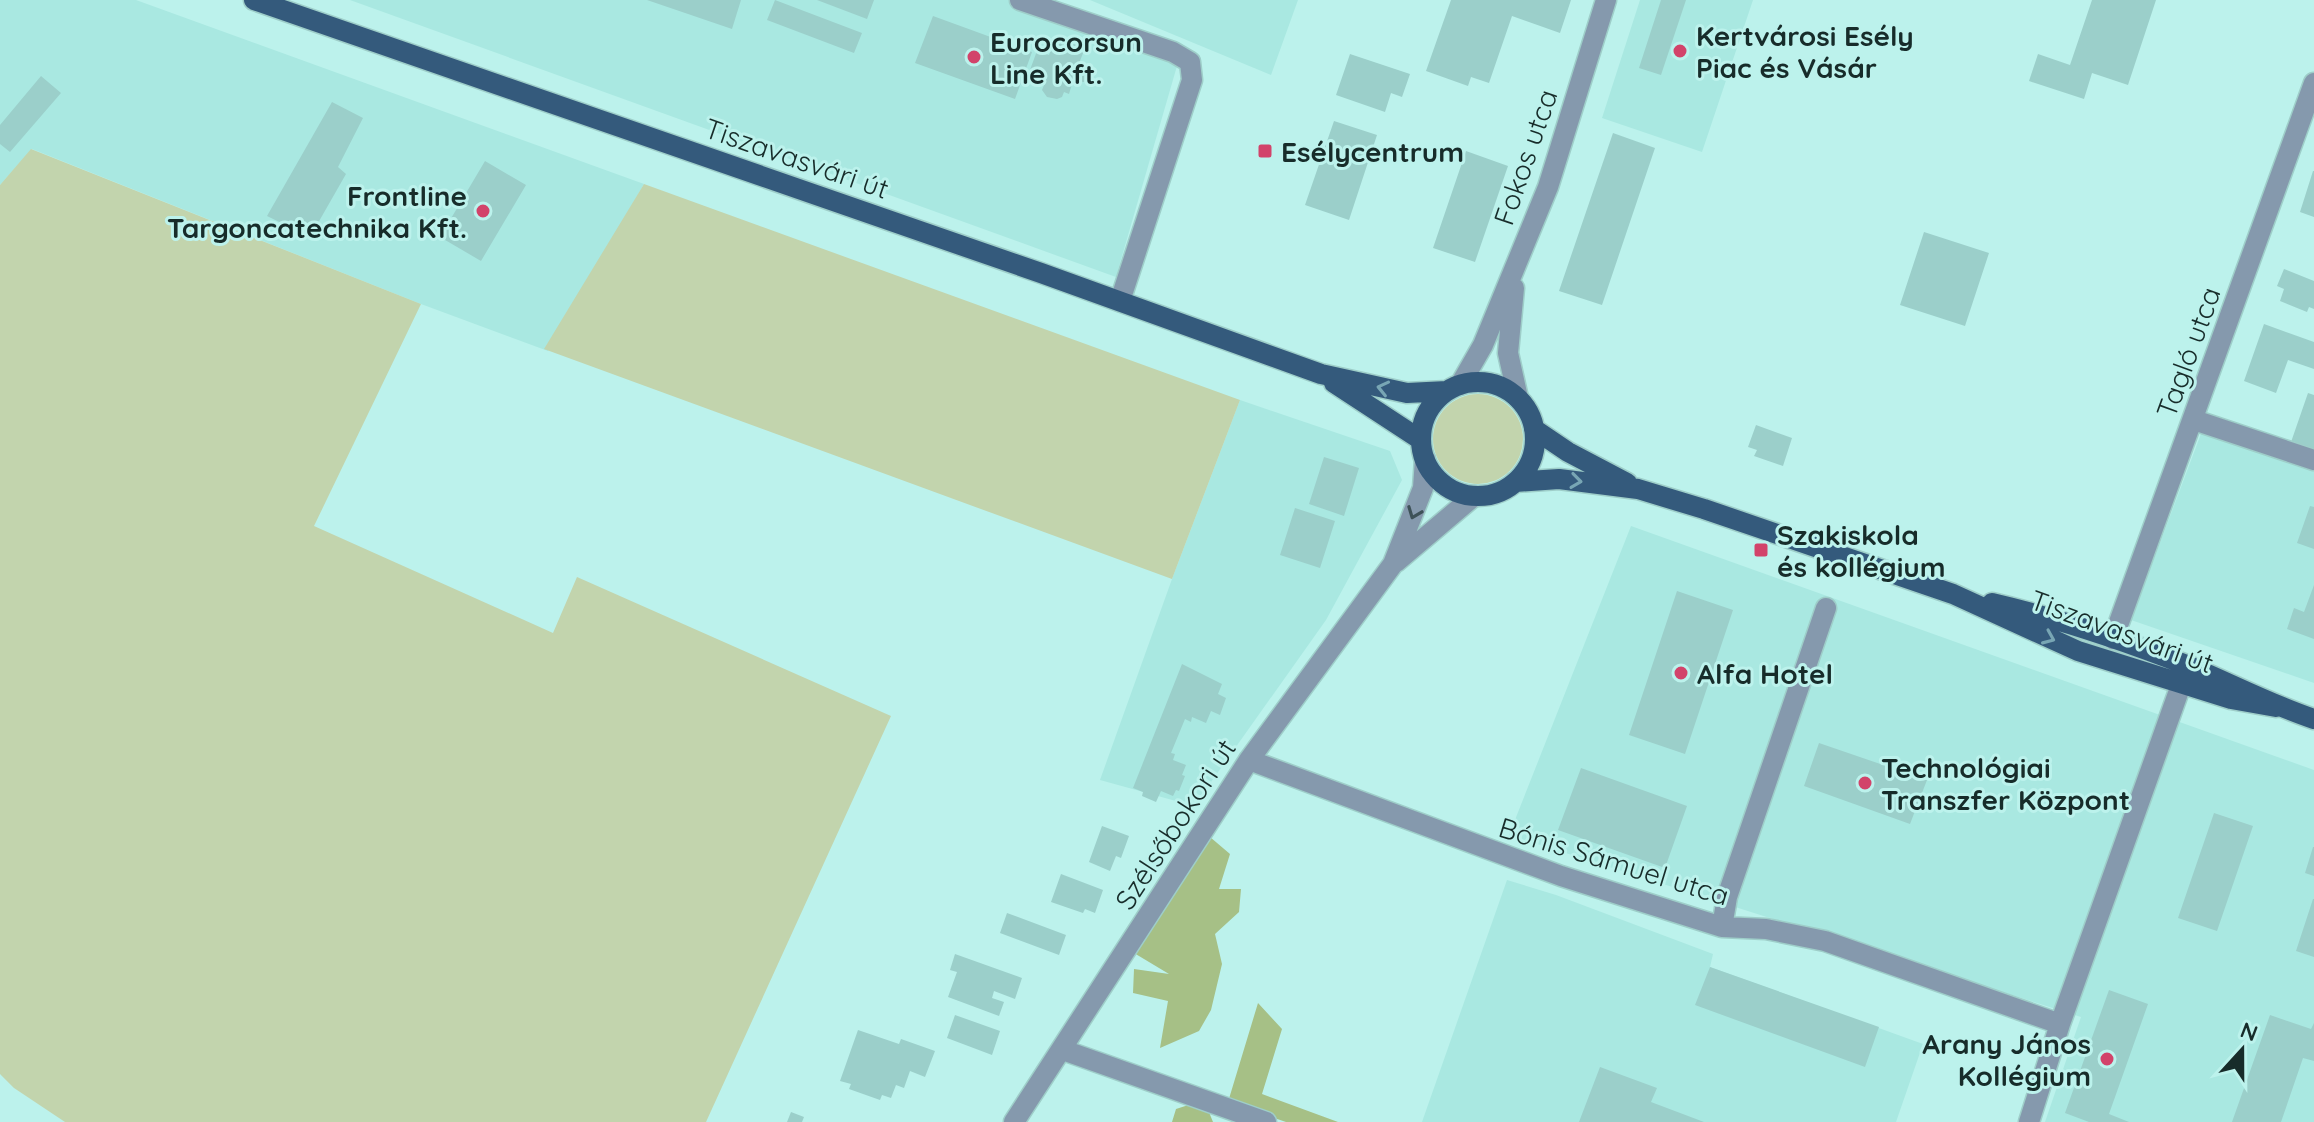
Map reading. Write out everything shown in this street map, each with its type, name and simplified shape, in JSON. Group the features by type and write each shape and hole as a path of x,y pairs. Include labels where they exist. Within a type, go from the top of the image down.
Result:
{"main road":[{"name":"Tiszavasvári út","path":"254,0 1120,301 1321,374"},
{"path":"1321,374 1407,393 1453,388 1475,382 1491,383 1518,398 1531,417 1533,452 1523,474 1502,490 1474,496 1449,488 1439,480 1423,450 1321,374"},
{"path":"1423,450 1425,417 1438,398 1453,388"},
{"path":"1534,429 1568,452 1638,489"},
{"path":"1515,482 1559,479 1638,489"},
{"name":"Tiszavasvári út","path":"1638,489 1789,536 1953,594 2078,651 2181,685 2314,719"},
{"name":"Tiszavasvári út","path":"1953,594 2113,639 2236,686 2276,707"}],"street":[{"path":"1020,0 1173,52 1190,62 1192,80 1120,301"},
{"name":"Fokos utca","path":"1453,388 1470,370 1548,187 1606,0"},
{"name":"Tagló utca","path":"2113,639 2314,83"},
{"path":"1516,268 1508,353 1518,398"},
{"path":"2194,420 2314,460"},
{"path":"1393,564 1423,488 1423,450"},
{"path":"1393,564 1474,496"},
{"name":"Szélsőbokori út","path":"1014,1122 1249,760 1393,564"},
{"path":"1722,927 1727,897 1826,608"},
{"path":"2029,1122 2060,1024 2181,685"},
{"name":"Bónis Sámuel utca","path":"1249,760 1490,852 1722,927 1766,929 1825,941 2060,1024"},
{"path":"1063,1050 1266,1122"}],"shaded area":[{"path":"0,0 136,0 644,184 548,351 421,304 32,149 0,185"},
{"path":"350,0 1012,0 1179,59 1116,277"},
{"path":"1090,0 1298,0 1271,75"},
{"name":"Kertvárosi Esély Piac és Vásár","path":"1640,0 1753,0 1702,152 1602,118"},
{"path":"1240,400 1390,451 1402,480 1326,620 1194,806 1100,780"},
{"path":"2202,431 2314,468 2314,683 2131,620"},
{"path":"1631,526 2314,770 2314,1122 2045,1122 2081,1017 1509,835"},
{"path":"1507,880 1556,895 1713,954 1710,967 1923,1044 1896,1122 1422,1122"}],"green space":[{"path":"31,149 421,304 314,526 553,633 577,577 891,716 706,1122 65,1122 14,1088 0,1074 0,185"},
{"path":"644,184 1240,400 1172,579 544,349"},
{"path":"1469,394 1487,394 1503,401 1516,414 1523,430 1523,448 1516,464 1503,477 1487,484 1469,484 1453,477 1440,464 1433,448 1433,430 1440,414 1453,401"},
{"path":"1210,837 1230,854 1219,889 1241,889 1239,912 1215,934 1222,964 1211,1010 1199,1031 1160,1048 1168,1001 1133,993 1134,969 1169,974 1134,953"},
{"path":"1258,1003 1282,1029 1262,1094 1338,1122 1286,1122 1228,1102"},
{"path":"1204,1100 1213,1122 1172,1122 1176,1109"}],"building":[{"path":"647,0 741,0 732,29"},
{"path":"775,0 862,33 854,53 767,20"},
{"path":"817,0 874,0 867,19"},
{"path":"1451,0 1571,0 1560,33 1512,16 1489,83 1471,77 1468,86 1426,71"},
{"path":"1661,0 1686,0 1661,75 1639,68"},
{"path":"2092,0 2156,0 2128,85 2092,73 2084,99 2029,81 2038,54 2070,65"},
{"name":"Eurocorsun Line Kft.","path":"933,16 1032,52 1015,99 915,63"},
{"path":"1056,38 1085,48 1078,66 1088,70 1084,82 1073,81 1069,94 1064,92 1057,99 1047,97 1042,90 1044,85 1027,78 1037,51 1049,55"},
{"path":"1350,54 1410,74 1402,97 1391,93 1385,112 1336,95"},
{"path":"41,76 61,93 10,152 0,144 0,125"},
{"path":"332,102 363,118 338,167 346,174 310,237 267,216"},
{"path":"1334,121 1377,135 1349,220 1305,205"},
{"path":"1613,133 1655,148 1602,305 1559,291"},
{"path":"1466,151 1508,166 1475,262 1433,248"},
{"name":"Frontline Targoncatechnika Kft.","path":"485,161 526,185 481,261 440,237"},
{"path":"2314,171 2314,217 2300,212"},
{"path":"1924,232 1989,253 1965,326 1900,305"},
{"path":"2284,269 2314,281 2314,309 2309,307 2307,312 2280,301 2284,289 2277,286"},
{"path":"2264,324 2314,342 2314,369 2288,360 2276,393 2244,381"},
{"path":"2308,393 2314,395 2314,453 2290,445"},
{"path":"1756,425 1792,438 1783,466 1754,456 1757,450 1748,447"},
{"path":"1324,457 1359,468 1344,516 1309,504"},
{"path":"2310,506 2314,507 2314,549 2297,543"},
{"path":"1295,508 1335,521 1320,568 1280,555"},
{"path":"2314,585 2314,639 2287,629 2294,608 2304,612"},
{"name":"Alfa Hotel","path":"1677,591 1733,610 1685,754 1629,735"},
{"path":"1182,664 1222,684 1218,694 1226,698 1220,715 1211,711 1206,723 1192,717 1191,722 1185,719 1171,753 1175,754 1173,760 1186,765 1182,775 1185,776 1179,791 1176,790 1173,796 1161,791 1156,802 1133,788"},
{"name":"Technológiai Transzfer Központ","path":"1819,743 1927,780 1910,824 1804,786"},
{"path":"1581,768 1687,806 1665,868 1558,830"},
{"path":"2214,813 2253,826 2217,931 2178,918"},
{"path":"1102,826 1129,836 1121,858 1116,856 1110,871 1089,862"},
{"path":"2314,847 2314,876 2305,873"},
{"path":"1061,874 1103,890 1095,913 1085,909 1083,913 1051,902"},
{"path":"2314,899 2314,957 2296,951"},
{"path":"1007,913 1066,935 1059,955 1000,933"},
{"path":"955,954 1022,978 1015,999 994,991 992,998 1004,1002 999,1016 948,997 957,972 950,970"},
{"path":"1710,967 1879,1027 1865,1067 1695,1005"},
{"name":"Arany János Kollégium","path":"2109,990 2148,1004 2109,1114 2129,1122 2089,1122 2065,1113"},
{"path":"955,1015 1000,1031 992,1055 947,1038"},
{"path":"2270,1015 2311,1029 2314,1023 2314,1061 2303,1058 2281,1122 2232,1122"},
{"path":"858,1030 899,1044 901,1039 935,1051 925,1077 910,1071 904,1088 896,1085 891,1098 882,1095 880,1100 849,1089 851,1084 840,1081"},
{"path":"1600,1067 1657,1088 1651,1102 1704,1122 1579,1122"},
{"path":"791,1112 804,1117 802,1122 787,1122"}],"place":[{"name":"Kertvárosi Esély Piac és Vásár","path":"1680,51"},
{"name":"Eurocorsun Line Kft.","path":"974,57"},
{"name":"Esélycentrum","path":"1265,151"},
{"name":"Frontline Targoncatechnika Kft.","path":"483,211"},
{"name":"Szakiskola és kollégium","path":"1761,550"},
{"name":"Alfa Hotel","path":"1681,673"},
{"name":"Technológiai Transzfer Központ","path":"1865,783"},
{"name":"Arany János Kollégium","path":"2107,1059"}]}
